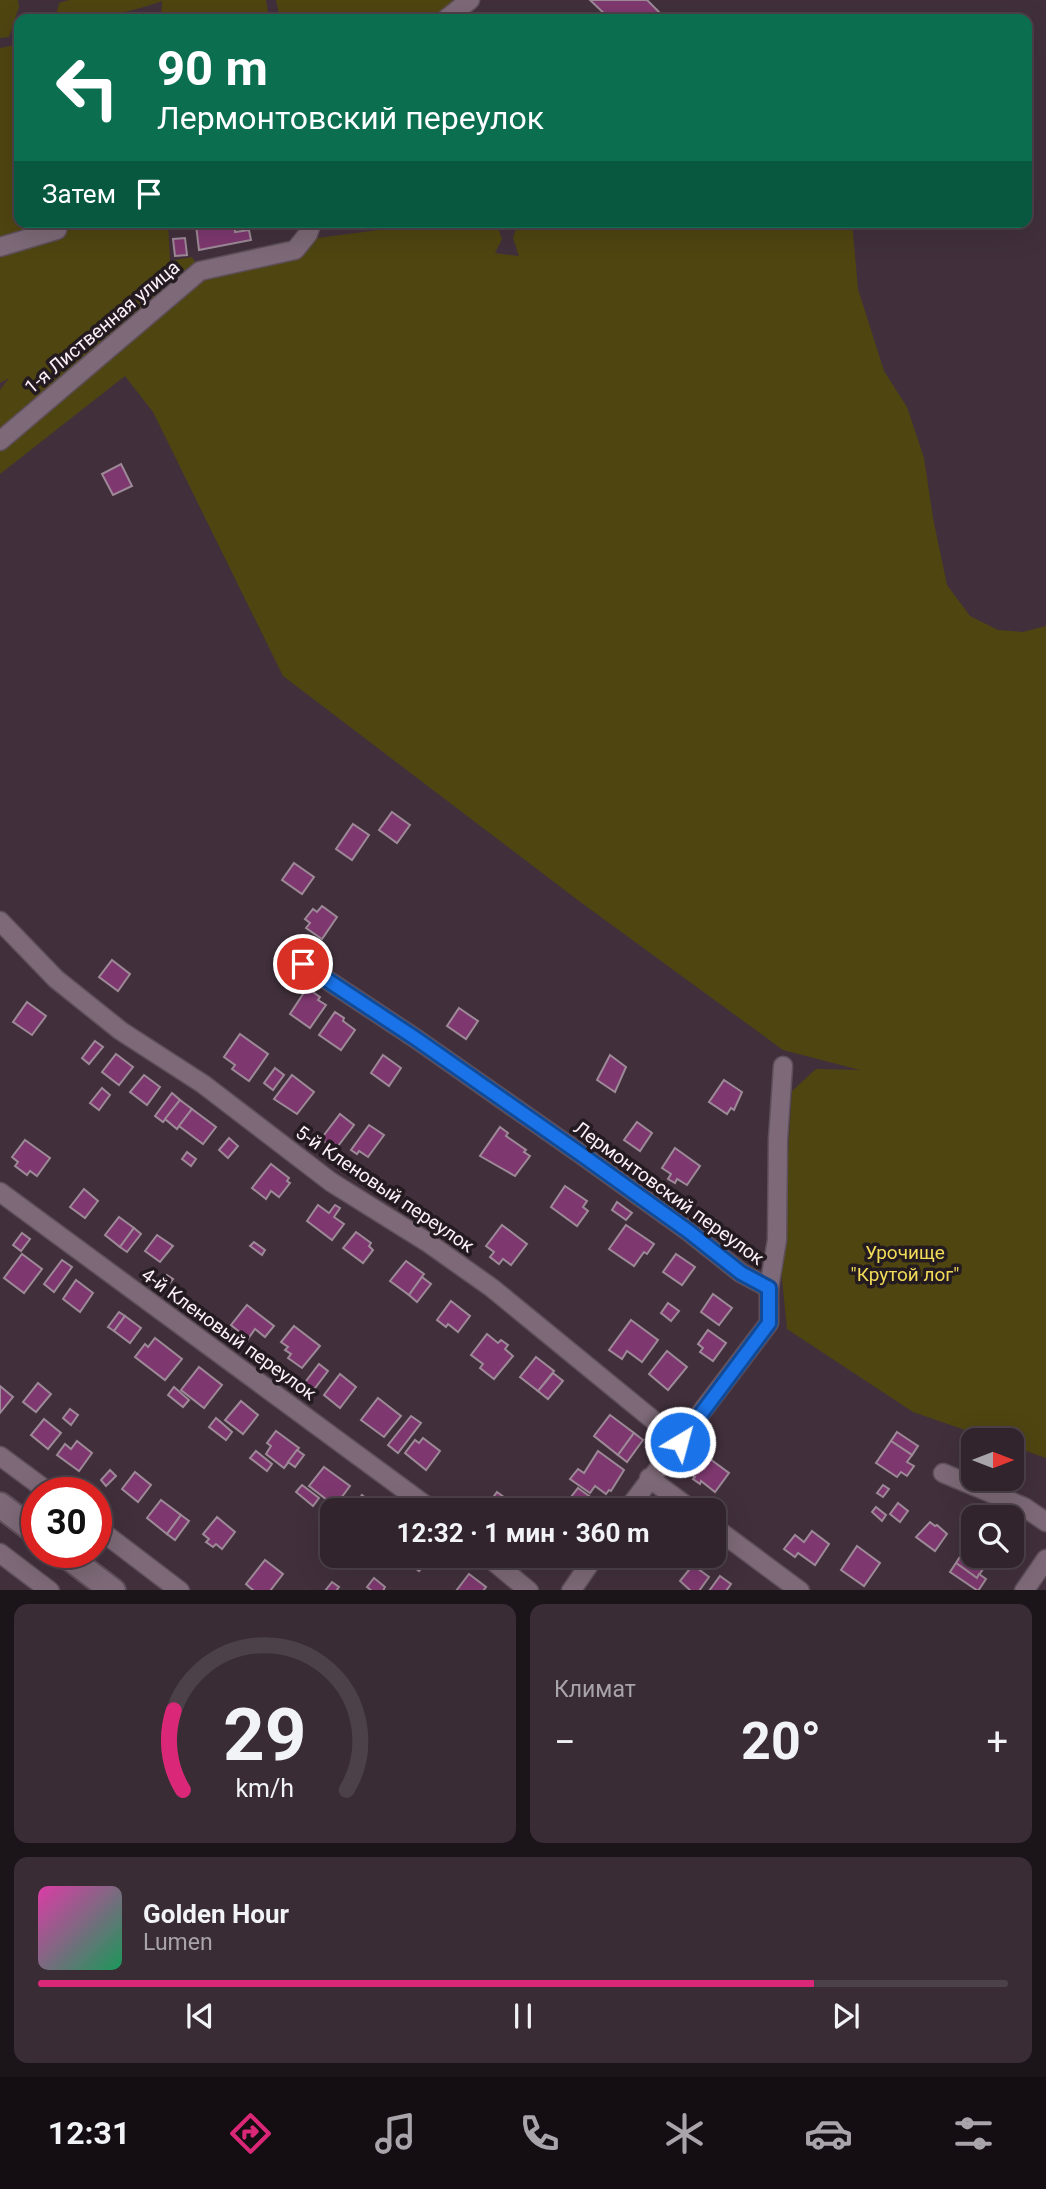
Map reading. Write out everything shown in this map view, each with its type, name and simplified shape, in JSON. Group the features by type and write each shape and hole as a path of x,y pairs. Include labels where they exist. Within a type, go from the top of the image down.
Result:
{"main road":[{"path":"0,1505 21,1521"},
{"path":"83,1568 112,1590"}],"street":[{"path":"452,14 470,0"},
{"name":"1-я Лиственная улица","path":"0,441 200,271 295,250 310,228"},
{"path":"0,247 57,230"},
{"name":"5-й Кленовый переулок","path":"0,921 56,979 121,1031 202,1084 331,1182 427,1242 492,1288 680,1442"},
{"name":"Лермонтовский переулок","path":"303,964 415,1038 582,1155 688,1231 741,1273 769,1288"},
{"path":"635,1498 769,1323 769,1288 777,1240 778,1139 783,1066"},
{"name":"4-й Кленовый переулок","path":"0,1192 416,1498"},
{"path":"0,1456 28,1477"},
{"path":"943,1473 1024,1507 1046,1522"},
{"path":"649,1478 676,1498"},
{"path":"726,1536 799,1590"},
{"path":"112,1539 179,1590"},
{"path":"0,1553 49,1590"},
{"path":"1025,1590 1046,1559"},
{"path":"501,1568 528,1590"},
{"path":"572,1590 587,1568"}],"green space":[{"path":"0,0 18,0 19,7 17,14 14,14 9,37 0,38"},
{"path":"69,0 266,0 268,14 161,14 162,1 114,14 56,14 59,3"},
{"path":"276,0 462,0 443,14 279,14"},
{"path":"14,45 14,228 168,228 170,261 192,257 197,265 0,436 0,390 9,378 0,383 0,48"},
{"name":"Урочище \"Крутой лог\"","path":"394,228 498,228 502,239 495,253 519,256 513,238 516,228 853,228 858,289 884,371 907,407 924,458 947,585 970,616 998,630 1023,632 1046,626 1046,1458 1024,1450 1024,1428 961,1429 913,1412 787,1329 781,1269 792,1091 816,1069 860,1070 783,1050 579,901 283,676 153,412 125,376 0,474 0,442 197,280 310,239"}],"building":[{"path":"590,0 647,0 661,14 605,14"},
{"path":"196,228 235,228 235,232 249,230 251,240 199,250"},
{"path":"185,238 187,255 175,256 173,239"},
{"path":"121,464 132,486 113,495 102,474"},
{"path":"392,812 410,825 397,843 379,830"},
{"path":"353,824 369,835 352,860 336,849"},
{"path":"294,863 314,877 302,894 282,880"},
{"path":"322,906 337,917 322,939 306,928 310,923 305,919 313,909 317,912"},
{"path":"112,960 130,974 118,991 99,977"},
{"path":"307,988 326,1005 310,1028 290,1014"},
{"path":"27,1002 46,1016 32,1035 13,1022"},
{"path":"459,1008 478,1021 466,1039 447,1026"},
{"path":"335,1012 355,1030 341,1050 319,1035"},
{"path":"240,1034 268,1054 249,1081 232,1069 235,1065 224,1057"},
{"path":"95,1041 103,1047 89,1064 82,1058"},
{"path":"116,1054 133,1067 119,1085 102,1072"},
{"path":"383,1055 401,1068 389,1086 371,1073"},
{"path":"610,1055 626,1067 615,1092 597,1080"},
{"path":"275,1068 284,1075 273,1090 264,1083"},
{"path":"144,1075 160,1087 147,1105 130,1092"},
{"path":"292,1075 314,1092 297,1114 274,1099"},
{"path":"724,1080 742,1092 734,1110 731,1108 727,1114 709,1102"},
{"path":"102,1088 110,1095 99,1110 90,1103"},
{"path":"172,1093 180,1100 163,1122 155,1116"},
{"path":"180,1100 192,1109 177,1129 165,1119"},
{"path":"192,1109 216,1127 203,1144 179,1126"},
{"path":"340,1114 354,1125 335,1150 321,1139"},
{"path":"637,1122 652,1133 640,1151 624,1140"},
{"path":"369,1125 384,1135 368,1157 359,1151 357,1154 351,1150"},
{"path":"500,1127 508,1133 506,1136 530,1156 515,1176 480,1156"},
{"path":"229,1138 238,1146 228,1158 219,1150"},
{"path":"25,1140 50,1158 37,1176 30,1171 27,1175 15,1166 18,1162 12,1157"},
{"path":"675,1148 700,1166 687,1185 677,1179 675,1183 668,1179 671,1174 662,1168"},
{"path":"187,1152 196,1159 191,1166 182,1159"},
{"path":"271,1164 289,1178 287,1181 290,1183 279,1197 271,1191 266,1199 252,1188"},
{"path":"565,1186 587,1201 583,1207 588,1211 577,1226 551,1207"},
{"path":"84,1189 98,1201 85,1218 70,1207"},
{"path":"617,1202 632,1213 626,1220 612,1210"},
{"path":"318,1205 329,1213 335,1205 340,1208 334,1217 344,1224 332,1240 307,1221"},
{"path":"119,1217 134,1228 120,1247 105,1235"},
{"path":"502,1225 527,1244 511,1265 503,1259 499,1264 490,1257 494,1252 486,1246"},
{"path":"626,1225 654,1244 634,1266 609,1249"},
{"path":"134,1228 141,1234 127,1252 120,1247"},
{"path":"356,1232 371,1243 369,1246 373,1250 363,1263 343,1248"},
{"path":"22,1233 30,1239 21,1251 13,1245"},
{"path":"157,1235 173,1246 160,1262 145,1251"},
{"path":"254,1242 265,1250 262,1255 250,1246"},
{"path":"22,1254 42,1269 24,1293 4,1278"},
{"path":"676,1254 695,1267 682,1285 663,1272"},
{"path":"62,1260 72,1267 54,1292 44,1284"},
{"path":"406,1261 424,1274 409,1295 390,1281"},
{"path":"167,1275 173,1279 163,1292 158,1287"},
{"path":"422,1277 431,1284 417,1302 409,1295"},
{"path":"76,1280 93,1293 80,1312 63,1299"},
{"path":"713,1294 732,1308 719,1325 701,1312"},
{"path":"451,1301 470,1316 458,1332 437,1320"},
{"path":"668,1303 679,1311 671,1321 661,1313"},
{"path":"247,1305 274,1326 265,1337 255,1329 248,1339 231,1325"},
{"path":"119,1312 125,1316 114,1331 108,1327"},
{"path":"125,1316 141,1328 130,1343 114,1331"},
{"path":"631,1320 658,1340 642,1362 627,1351 622,1359 609,1350"},
{"path":"294,1326 320,1346 302,1368 288,1358 291,1354 285,1350 288,1347 281,1342"},
{"path":"708,1330 726,1343 713,1361 700,1352 703,1348 698,1344"},
{"path":"487,1334 498,1343 501,1340 508,1345 505,1349 513,1356 494,1379 480,1368 483,1364 471,1355"},
{"path":"155,1338 182,1359 165,1380 135,1357 145,1344 148,1347"},
{"path":"667,1351 687,1367 668,1390 649,1374"},
{"path":"536,1357 554,1371 538,1391 520,1377"},
{"path":"319,1364 328,1371 312,1392 303,1385"},
{"path":"199,1367 222,1385 204,1408 181,1390"},
{"path":"553,1373 563,1381 548,1399 538,1391"},
{"path":"340,1374 356,1387 340,1408 324,1395"},
{"path":"38,1383 51,1394 36,1412 23,1402"},
{"path":"0,1386 13,1397 0,1413"},
{"path":"174,1387 189,1400 183,1407 168,1395"},
{"path":"378,1398 401,1416 384,1437 361,1420"},
{"path":"241,1401 258,1415 243,1434 225,1420"},
{"path":"70,1409 78,1415 71,1425 63,1418"},
{"path":"610,1415 634,1433 618,1455 594,1436"},
{"path":"411,1416 421,1423 398,1453 388,1445"},
{"path":"216,1418 232,1432 226,1440 209,1427"},
{"path":"44,1419 61,1433 48,1449 31,1435"},
{"path":"276,1431 299,1448 284,1468 266,1454 271,1446 267,1443"},
{"path":"897,1432 918,1446 912,1455 891,1441"},
{"path":"634,1433 643,1440 627,1462 618,1455"},
{"path":"423,1438 440,1451 426,1470 405,1453 415,1440 419,1443"},
{"path":"77,1441 92,1453 79,1471 57,1455 65,1444 71,1449"},
{"path":"891,1441 912,1455 907,1462 914,1466 907,1476 901,1472 897,1477 876,1463"},
{"path":"297,1450 304,1455 295,1467 288,1462"},
{"path":"256,1451 272,1464 267,1471 250,1458"},
{"path":"598,1451 624,1470 611,1491 606,1494 595,1486 590,1493 570,1479 578,1469 584,1473"},
{"path":"706,1456 729,1473 715,1492 701,1481 700,1484 693,1479 695,1477 692,1475"},
{"path":"324,1467 350,1486 341,1498 325,1498 309,1486"},
{"path":"110,1470 116,1476 112,1480 112,1477 104,1477"},
{"path":"135,1472 151,1485 138,1502 122,1489"},
{"path":"302,1485 319,1498 313,1506 296,1492"},
{"path":"883,1485 889,1489 883,1497 877,1493"},
{"path":"578,1488 592,1498 570,1498"},
{"path":"497,1492 505,1498 493,1498"},
{"path":"161,1500 181,1515 167,1534 147,1518"},
{"path":"898,1503 908,1511 900,1522 890,1514"},
{"path":"876,1507 886,1515 882,1521 872,1512"},
{"path":"181,1515 189,1521 175,1540 167,1534"},
{"path":"217,1517 235,1532 222,1549 216,1544 213,1547 206,1542 209,1539 203,1534"},
{"path":"930,1522 947,1534 935,1551 916,1537"},
{"path":"812,1531 829,1544 815,1565 798,1553 795,1557 784,1549 795,1535 804,1542"},
{"path":"857,1546 880,1563 864,1586 841,1570"},
{"path":"265,1560 283,1574 271,1590 253,1590 246,1584"},
{"path":"956,1563 977,1578 979,1574 986,1579 977,1590 950,1572"},
{"path":"691,1568 697,1568 709,1577 700,1590 690,1590 680,1581"},
{"path":"963,1568 984,1568 977,1578"},
{"path":"469,1574 486,1587 484,1590 457,1590"},
{"path":"720,1576 731,1584 727,1590 710,1590"},
{"path":"374,1578 385,1587 384,1590 371,1590 367,1587"},
{"path":"332,1582 339,1587 337,1590 326,1590"}],"route":[{"path":"303,964 415,1038 582,1155 688,1231 741,1273 769,1288 769,1323 680,1442"}]}
